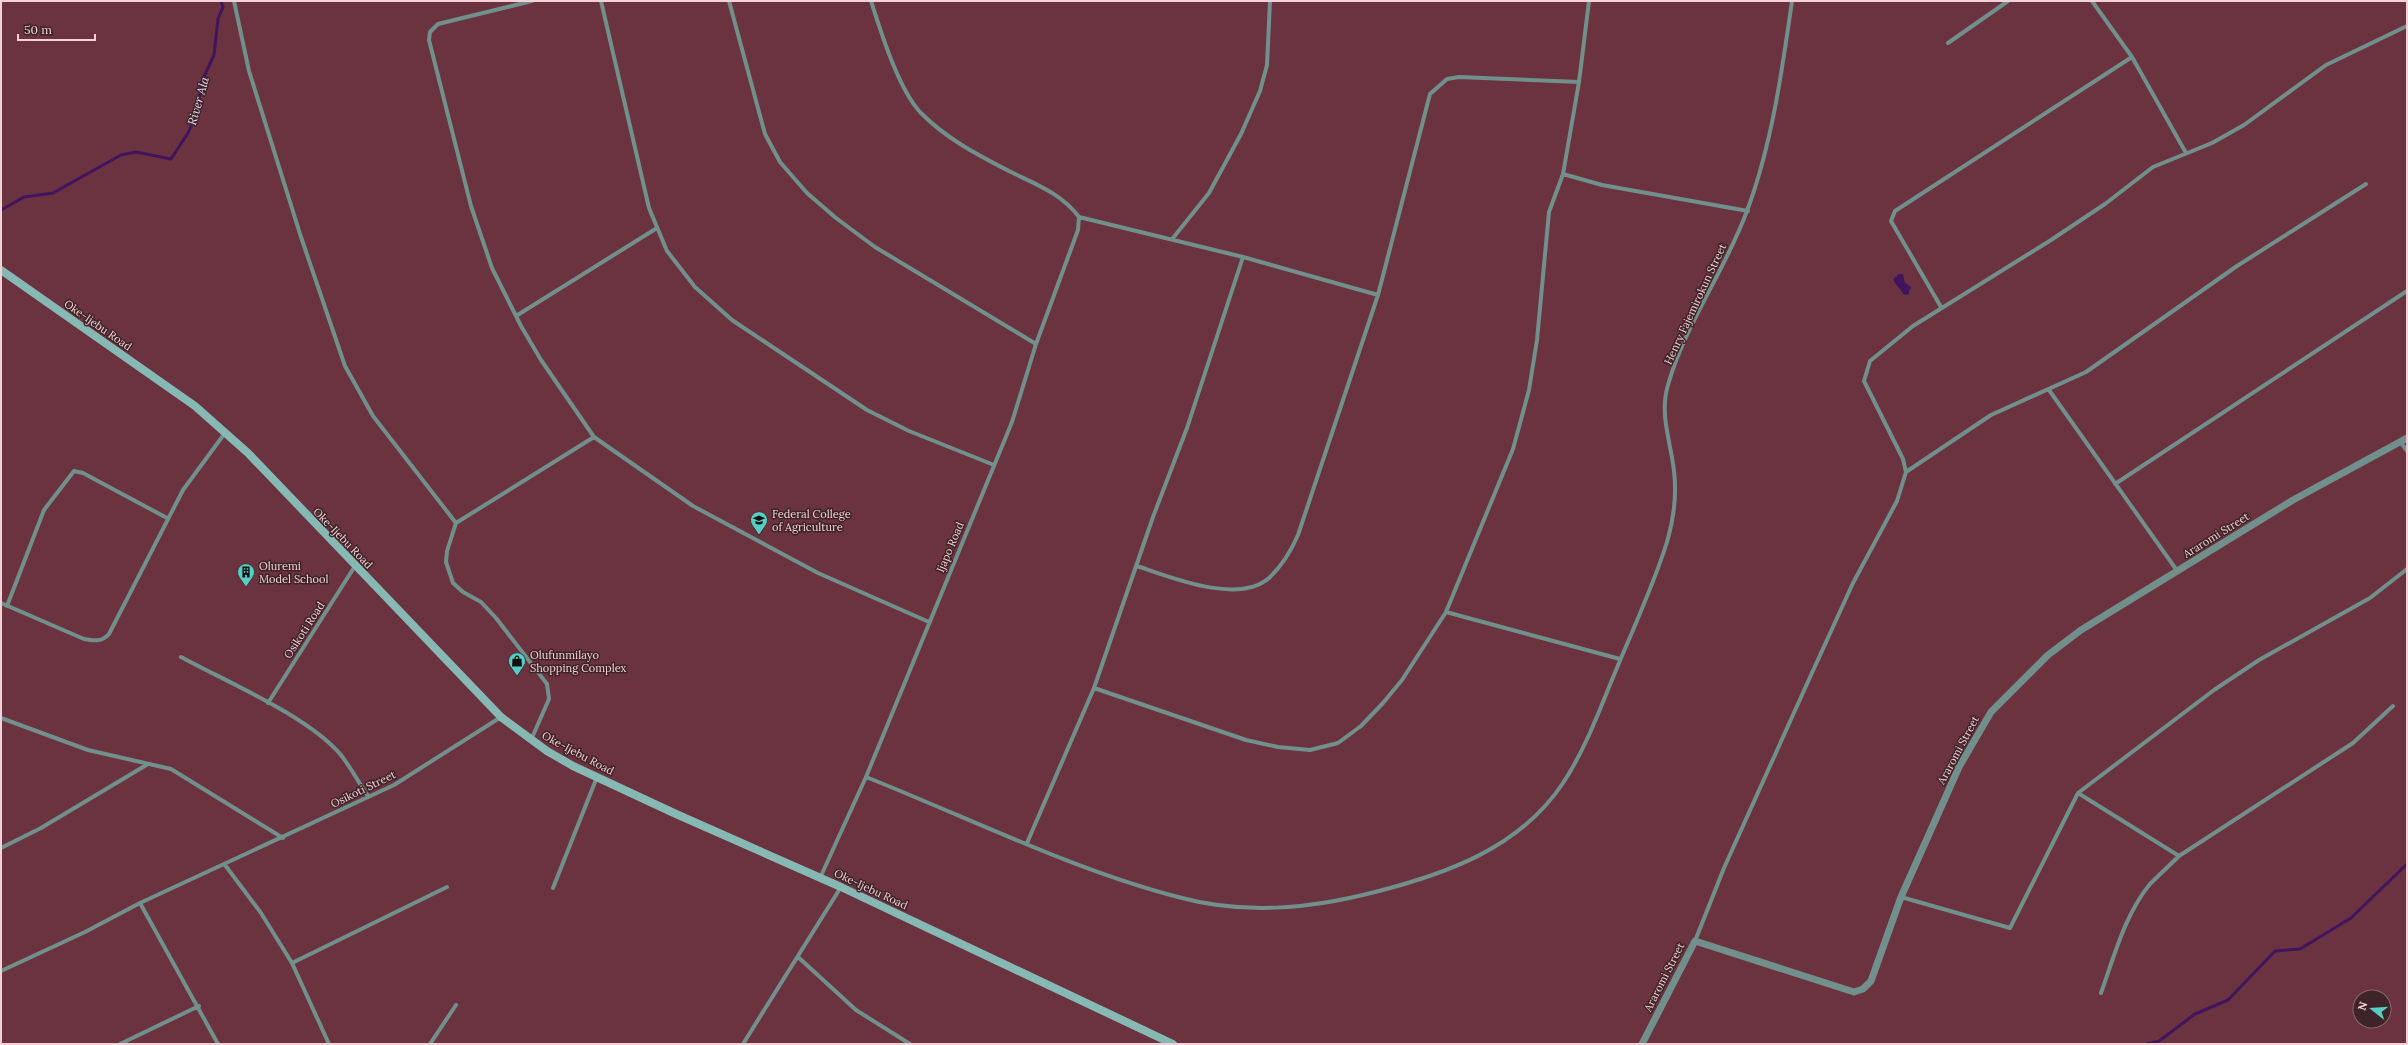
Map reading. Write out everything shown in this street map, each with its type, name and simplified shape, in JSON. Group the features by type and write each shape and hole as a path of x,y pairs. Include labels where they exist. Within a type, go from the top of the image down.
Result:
{"main road":[{"name":"Oke-Ijebu Road","path":"1,270 195,406 225,432 248,453 501,717 531,740 574,766 597,777 841,887 1173,1044"}],"street":[{"path":"234,1 249,71 301,237 345,366 373,416 456,524"},
{"path":"532,1 438,24 430,32 429,40 472,206 492,268 516,316 541,360 594,436 693,506 818,573 929,622"},
{"path":"601,1 649,208 667,251 695,287 732,320 867,410 909,431 994,465"},
{"path":"728,1 765,134 780,162 807,193 836,218 875,247 1036,344"},
{"path":"871,1 883,40 900,78 920,111 960,144 1064,199 1079,217 1173,238 1378,295"},
{"path":"1173,238 1212,188 1241,134 1260,91 1267,65 1270,1"},
{"path":"1094,688 1246,740 1278,747 1310,750 1338,744 1361,726 1402,680 1446,612 1513,449 1529,390 1537,340 1548,212 1563,174 1579,82 1589,1"},
{"name":"Henry Fajemirokun Street","path":"866,777 1112,876 1180,898 1221,906 1257,909 1302,908 1411,883 1461,865 1494,848 1540,811 1562,784 1581,752 1643,608 1672,522 1676,496 1674,468 1667,436 1664,408 1667,388 1677,358 1730,252 1748,211 1781,79 1792,1"},
{"path":"1948,43 2008,1"},
{"path":"2092,1 2132,57 2186,153"},
{"path":"1695,941 1742,826 1854,583 1897,501 1906,472 1903,459 1868,393 1864,381 1866,370 1870,361 1941,307 2051,240 2105,204 2153,166 2212,143 2244,125 2326,65 2407,26"},
{"path":"1941,307 1891,221 1895,211 2132,57"},
{"path":"1137,566 1196,584 1228,589 1251,587 1268,579 1287,558 1298,535 1378,295 1430,94 1436,86 1446,79 1460,77 1579,82"},
{"path":"1563,174 1602,185 1748,211"},
{"path":"1906,472 1991,415 2026,397 2049,390 2086,372 2236,266 2366,184"},
{"name":"Ijapo Road","path":"820,878 866,777 1012,422 1036,344 1078,230 1079,217"},
{"path":"516,316 658,228"},
{"path":"1027,843 1094,688 1187,428 1244,257"},
{"path":"2115,484 2407,291"},
{"path":"2049,390 2178,572"},
{"path":"1,603 84,639 95,641 104,640 109,634 140,577 167,518 182,490 225,432"},
{"path":"531,740 549,699 547,684 496,618 481,602 463,592 453,583 446,562 456,524 594,436"},
{"path":"2404,439 2407,451"},
{"name":"Araromi Street","path":"1642,1044 1695,941 1854,992 1863,989 1871,981 1901,897 1959,767 1996,706 2048,655 2081,630 2178,572 2293,500 2404,439"},
{"path":"7,606 44,510 74,471 83,473 167,518"},
{"name":"Osikoti Road","path":"268,703 355,566"},
{"path":"1901,897 2010,928 2078,793 2214,690 2258,660 2370,598 2407,569"},
{"path":"1446,612 1620,659"},
{"path":"181,657 268,703 308,727 340,755 368,796"},
{"path":"2101,993 2122,936 2134,910 2150,885 2179,856 2353,743 2393,706"},
{"name":"Osikoti Street","path":"1,970 85,932 140,903 225,865 394,785 501,717"},
{"path":"1,718 88,750 170,769 187,777 283,838"},
{"path":"1,848 41,828 148,764"},
{"path":"553,888 597,777"},
{"path":"2078,793 2179,856"},
{"path":"225,865 261,914 292,963 329,1044"},
{"path":"292,963 447,887"},
{"path":"743,1044 841,887"},
{"path":"140,903 199,1006 218,1044"},
{"path":"798,957 856,1010 910,1044"},
{"path":"430,1044 456,1005"},
{"path":"120,1044 199,1006"}],"shaded area":[{"path":"1899,274 1903,274 1905,283 1911,287 1908,295 1903,294 1893,279"}],"waterway":[{"name":"River Ala","path":"1,210 24,197 53,193 121,155 136,152 171,159 188,133 197,113 202,81 214,55 218,19 223,7 221,1"},
{"path":"2147,1044 2159,1041 2195,1014 2228,1000 2275,951 2300,949 2351,918 2407,864"}],"place":[{"name":"Federal College of Agriculture","path":"759,535"},
{"name":"Oluremi Model School","path":"246,587"},
{"name":"Olufunmilayo Shopping Complex","path":"517,676"}]}
